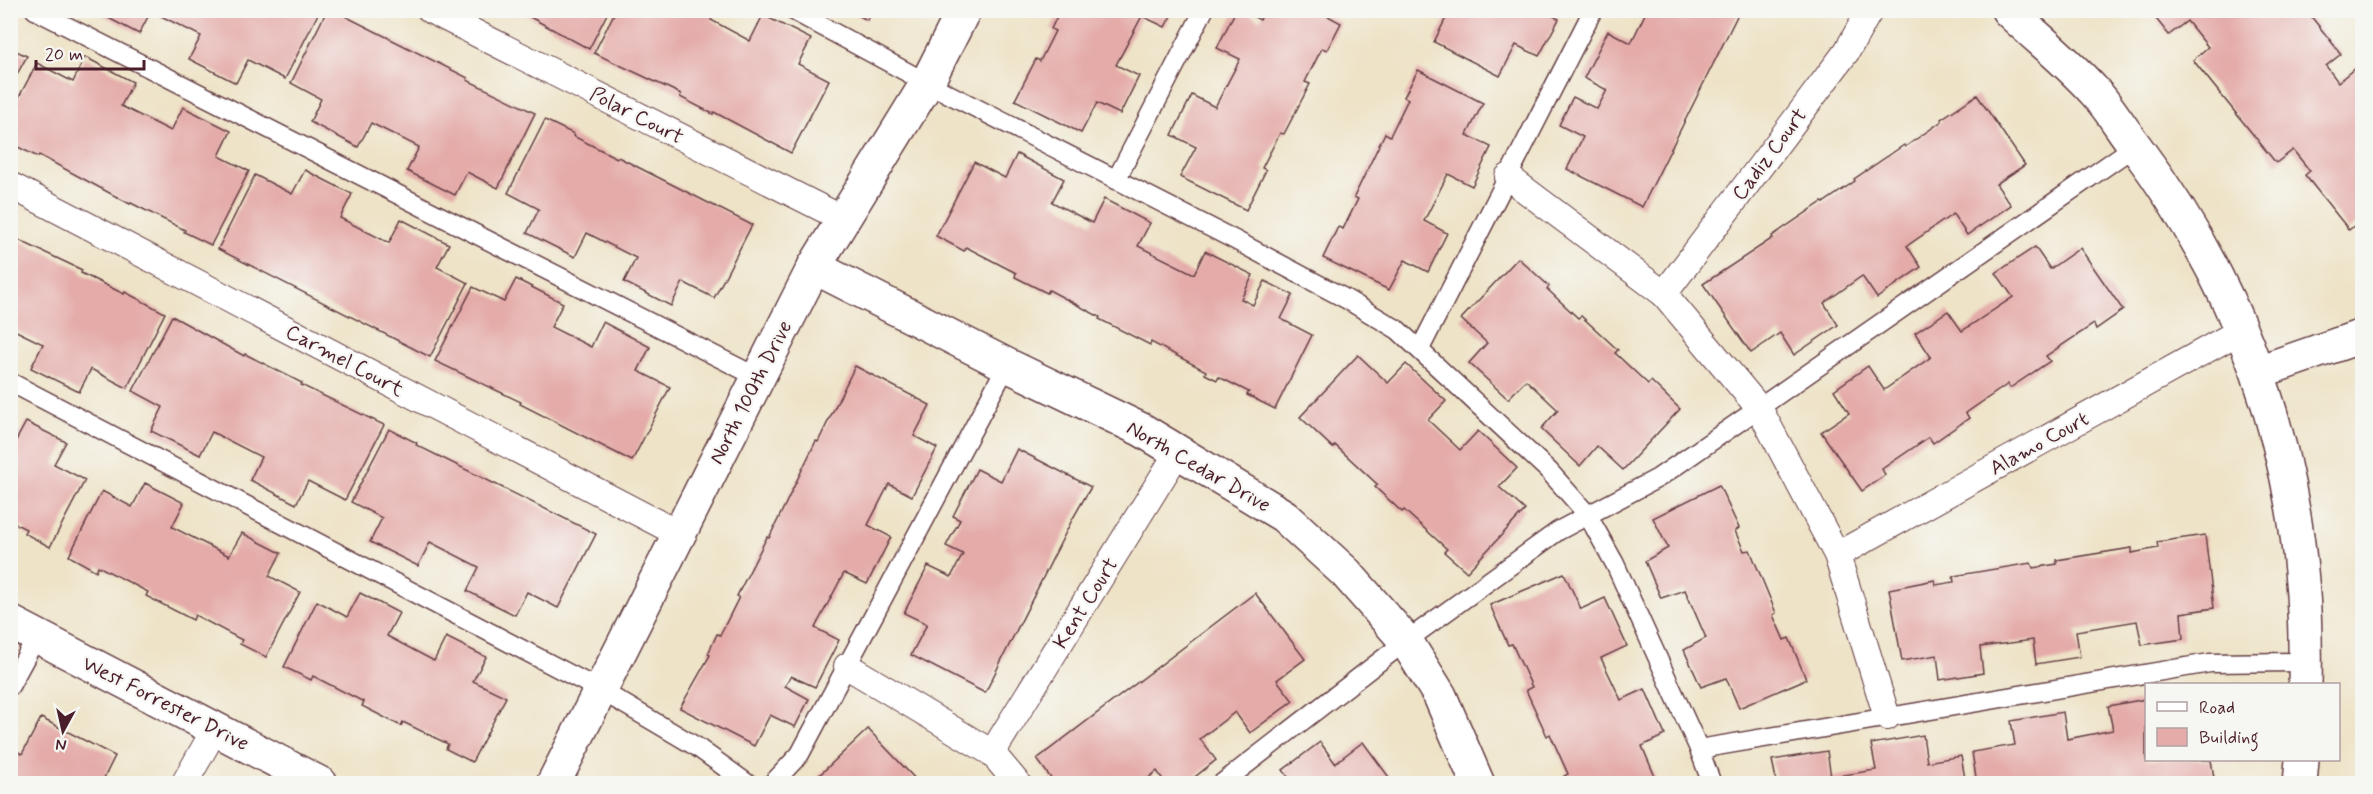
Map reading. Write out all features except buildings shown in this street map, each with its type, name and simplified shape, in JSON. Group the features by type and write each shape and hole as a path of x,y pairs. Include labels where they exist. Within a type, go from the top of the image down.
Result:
{"street":[{"name":"Polar Court","path":"430,10 843,219"},
{"name":"North 100th Drive","path":"553,783 602,691 814,267 927,83 964,10"},
{"name":"Cadiz Court","path":"1664,294 1847,51 1870,10"},
{"path":"2008,10 2095,91 2156,173 2194,233 2242,330 2275,425 2294,508 2304,593 2305,673"},
{"path":"1508,177 1664,294 1759,408 1837,555 1887,717"},
{"name":"Carmel Court","path":"10,185 679,534"},
{"name":"North Cedar Drive","path":"814,267 1007,365 1142,430 1284,516 1346,573 1406,641 1440,696 1479,783"},
{"name":"Alamo Court","path":"1837,555 2242,330"},
{"path":"2258,372 2362,336"},
{"name":"Kent Court","path":"992,753 1178,452"},
{"name":"West Forrester Drive","path":"24,629 321,783"},
{"path":"847,666 992,753 1018,783"},
{"path":"184,783 215,729"},
{"path":"2300,783 2302,761"}],"lane":[{"path":"35,10 757,377"},
{"path":"792,10 927,83 1233,239 1373,314 1398,330 1549,471 1587,514 1615,564 1700,749 1712,783"},
{"path":"1116,180 1204,10"},
{"path":"1420,349 1593,10"},
{"path":"1221,783 1406,641 1558,531 1658,478 2135,146"},
{"path":"772,783 800,754 1007,365"},
{"path":"10,382 602,691 698,747 748,783"},
{"path":"10,686 24,629"},
{"path":"1700,749 2210,663 2305,673"}]}
